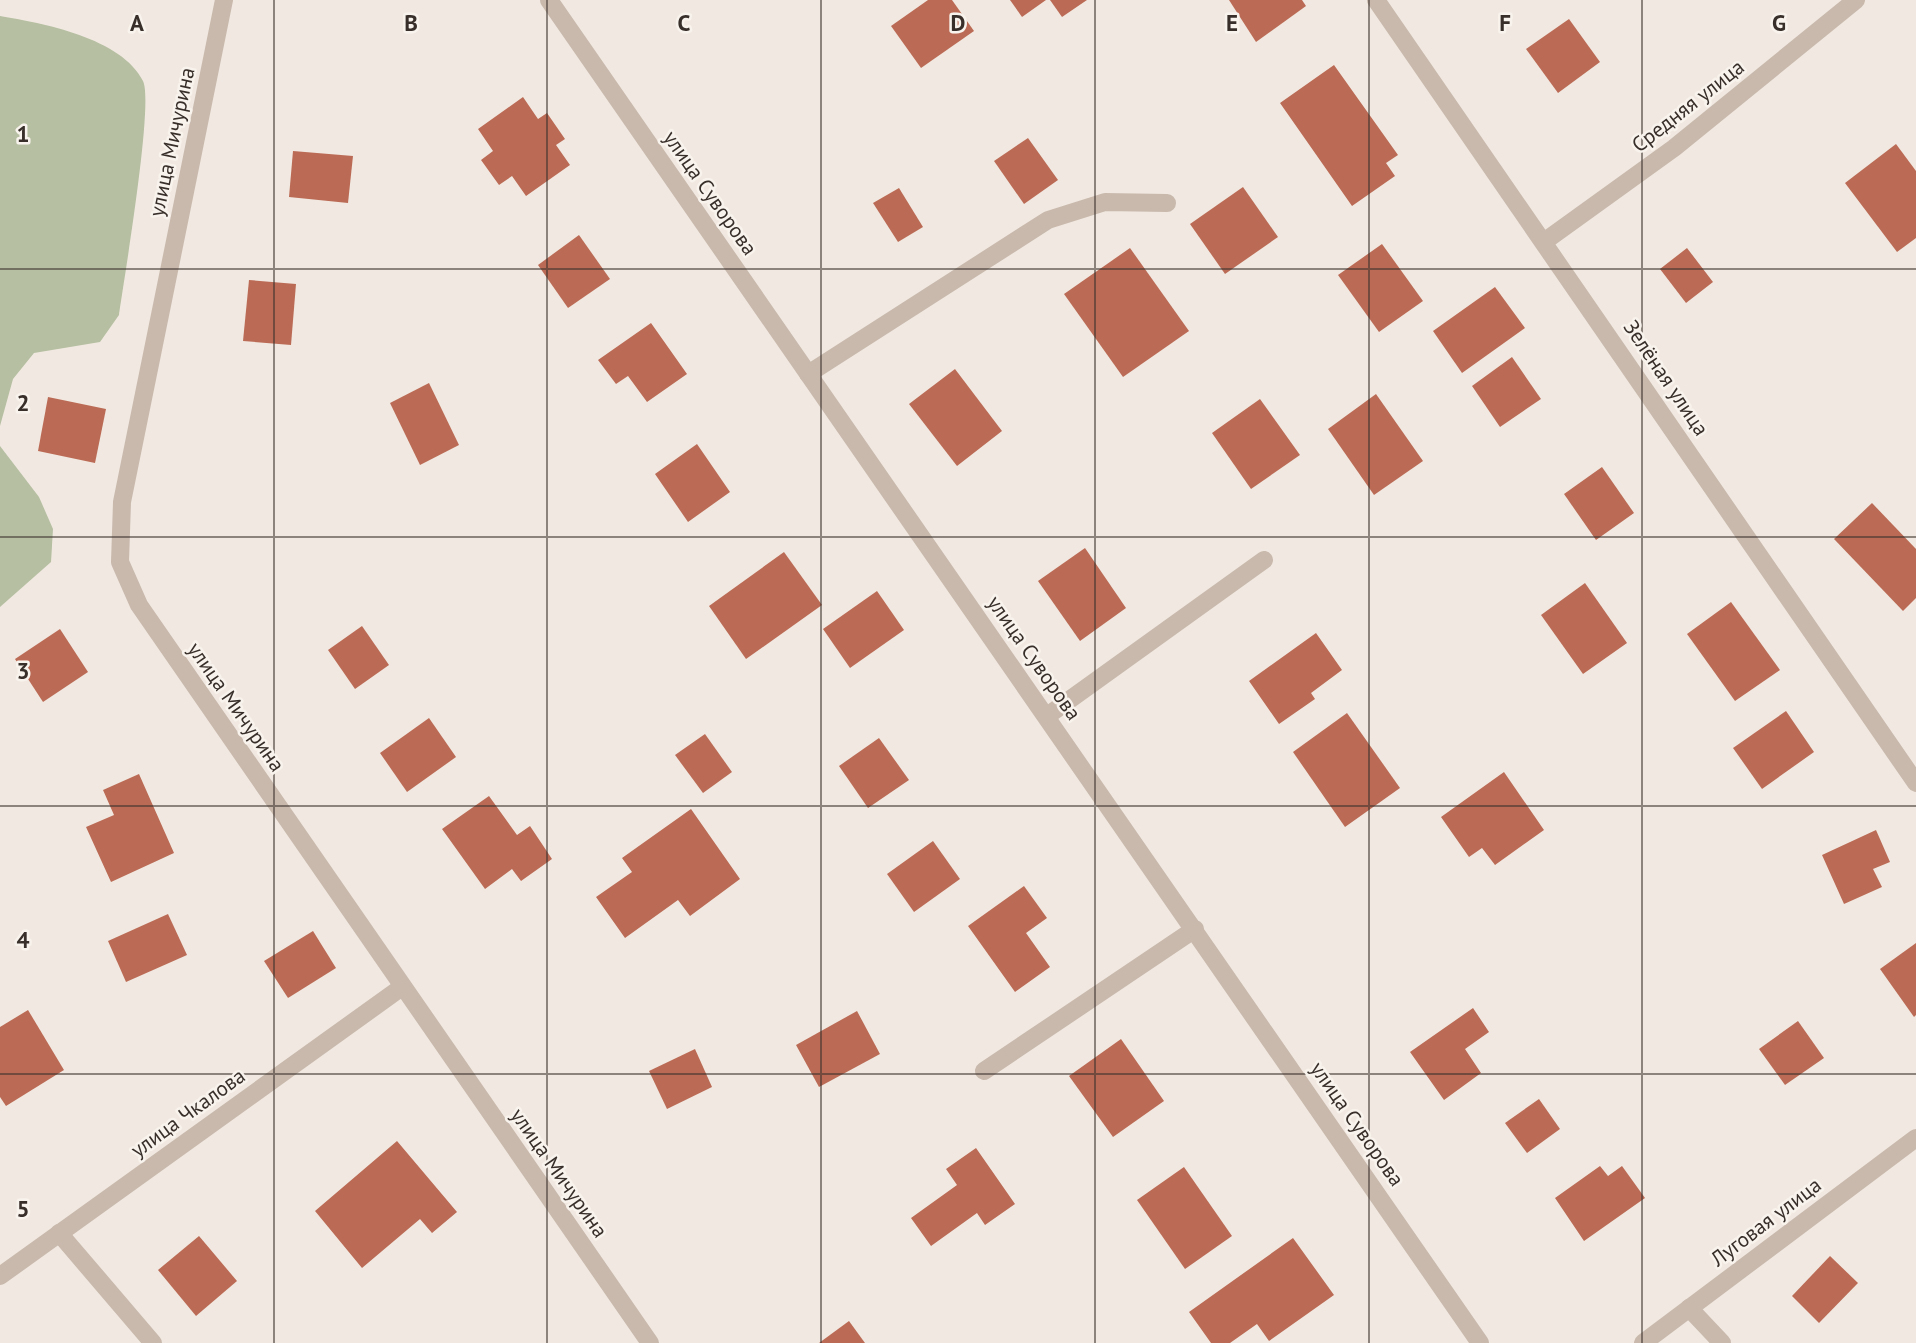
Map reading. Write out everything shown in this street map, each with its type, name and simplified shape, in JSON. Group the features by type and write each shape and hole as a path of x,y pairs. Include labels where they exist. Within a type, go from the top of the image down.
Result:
{"street":[{"name":"улица Мичурина","path":"224,0 122,502 120,562 139,605 650,1343"},
{"name":"улица Суворова","path":"549,0 1480,1343"},
{"name":"Зелёная улица","path":"1376,0 1545,241 1916,783"},
{"name":"Средняя улица","path":"1545,241 1674,148 1856,0"},
{"path":"808,374 1048,220 1105,202 1167,203"},
{"path":"1047,716 1264,560"},
{"path":"984,1072 1195,929"},
{"name":"улица Чкалова","path":"0,1276 402,987"},
{"name":"Луговая улица","path":"1643,1343 1916,1138"},
{"path":"59,1233 153,1343"},
{"path":"1689,1308 1722,1343"}],"green space":[{"path":"0,16 58,28 100,43 118,54 133,66 143,81 145,122 119,315 100,342 34,353 13,379 0,426"},
{"path":"0,446 39,497 53,529 51,562 0,607"}],"building":[{"path":"928,0 952,0 974,31 921,68 891,26"},
{"path":"1010,0 1046,0 1022,17"},
{"path":"1050,0 1087,0 1062,17"},
{"path":"1229,0 1302,0 1306,6 1256,42"},
{"path":"1569,19 1600,62 1558,93 1526,49"},
{"path":"1334,65 1398,155 1386,163 1395,176 1352,206 1280,103"},
{"path":"523,97 538,119 547,113 565,139 556,145 570,165 526,196 512,176 499,185 481,160 493,151 478,129"},
{"path":"1028,138 1058,180 1024,204 994,161"},
{"path":"1896,144 1916,171 1916,238 1897,252 1845,183"},
{"path":"293,151 353,156 348,203 289,197"},
{"path":"1243,187 1278,237 1225,274 1190,224"},
{"path":"899,188 923,227 898,242 873,203"},
{"path":"579,235 610,279 568,308 538,265"},
{"path":"1382,244 1423,301 1379,332 1338,275"},
{"path":"1130,248 1189,331 1123,377 1064,294"},
{"path":"1687,248 1713,282 1686,303 1660,269"},
{"path":"249,280 296,284 291,345 243,341"},
{"path":"1495,287 1525,328 1462,373 1433,331"},
{"path":"651,323 687,374 647,402 628,376 616,384 598,360"},
{"path":"1512,357 1541,399 1500,427 1472,386"},
{"path":"955,369 1002,431 957,466 909,404"},
{"path":"429,383 459,445 420,465 390,403"},
{"path":"1376,394 1423,461 1374,495 1328,429"},
{"path":"48,397 106,409 95,463 38,451"},
{"path":"1260,399 1300,455 1251,489 1212,433"},
{"path":"697,444 730,492 688,522 655,474"},
{"path":"1602,467 1634,513 1596,540 1564,494"},
{"path":"1872,503 1916,549 1916,598 1903,611 1834,539"},
{"path":"1085,548 1126,608 1080,641 1038,581"},
{"path":"784,552 822,605 746,659 709,606"},
{"path":"1585,583 1627,643 1583,674 1541,615"},
{"path":"877,591 904,630 850,668 823,629"},
{"path":"1731,602 1780,670 1735,701 1687,634"},
{"path":"362,626 389,665 355,689 328,650"},
{"path":"60,629 88,672 43,702 15,659"},
{"path":"1316,633 1342,670 1311,693 1315,699 1279,724 1249,681"},
{"path":"1786,711 1814,752 1762,789 1733,748"},
{"path":"1347,713 1400,788 1345,827 1293,752"},
{"path":"429,718 456,757 407,792 380,753"},
{"path":"705,734 732,772 703,793 675,755"},
{"path":"879,738 909,780 868,808 839,766"},
{"path":"1504,772 1544,830 1495,865 1482,848 1469,857 1441,817"},
{"path":"139,774 174,853 111,882 86,827 114,815 103,790"},
{"path":"489,796 517,835 530,826 552,859 521,881 512,869 485,889 442,829"},
{"path":"691,809 740,879 690,916 678,900 625,938 596,897 632,872 622,858"},
{"path":"1876,830 1890,862 1873,869 1882,887 1844,904 1822,855"},
{"path":"933,841 960,879 914,912 887,874"},
{"path":"1024,886 1047,918 1026,933 1050,967 1015,992 968,926"},
{"path":"168,914 187,955 126,982 108,941"},
{"path":"313,931 336,968 288,998 264,961"},
{"path":"1916,943 1916,1015 1914,1017 1880,969"},
{"path":"1473,1008 1489,1032 1465,1049 1481,1073 1444,1100 1410,1052"},
{"path":"28,1010 64,1070 6,1106 0,1097 0,1027"},
{"path":"857,1011 880,1054 819,1087 796,1045"},
{"path":"1798,1021 1824,1058 1785,1085 1759,1049"},
{"path":"1121,1039 1164,1101 1113,1137 1069,1076"},
{"path":"695,1049 712,1087 667,1109 649,1071"},
{"path":"1539,1099 1560,1129 1527,1153 1505,1123"},
{"path":"397,1141 457,1212 432,1233 420,1219 362,1268 315,1211"},
{"path":"976,1148 1015,1204 985,1225 977,1213 931,1246 911,1218 957,1185 946,1169"},
{"path":"1600,1166 1608,1176 1622,1166 1645,1198 1584,1241 1555,1198"},
{"path":"1184,1167 1232,1236 1185,1269 1137,1200"},
{"path":"199,1236 237,1281 196,1316 158,1270"},
{"path":"1293,1238 1334,1295 1269,1341 1257,1324 1230,1343 1211,1343 1189,1312"},
{"path":"1830,1256 1858,1283 1819,1323 1792,1296"},
{"path":"849,1321 865,1343 819,1343"}]}
